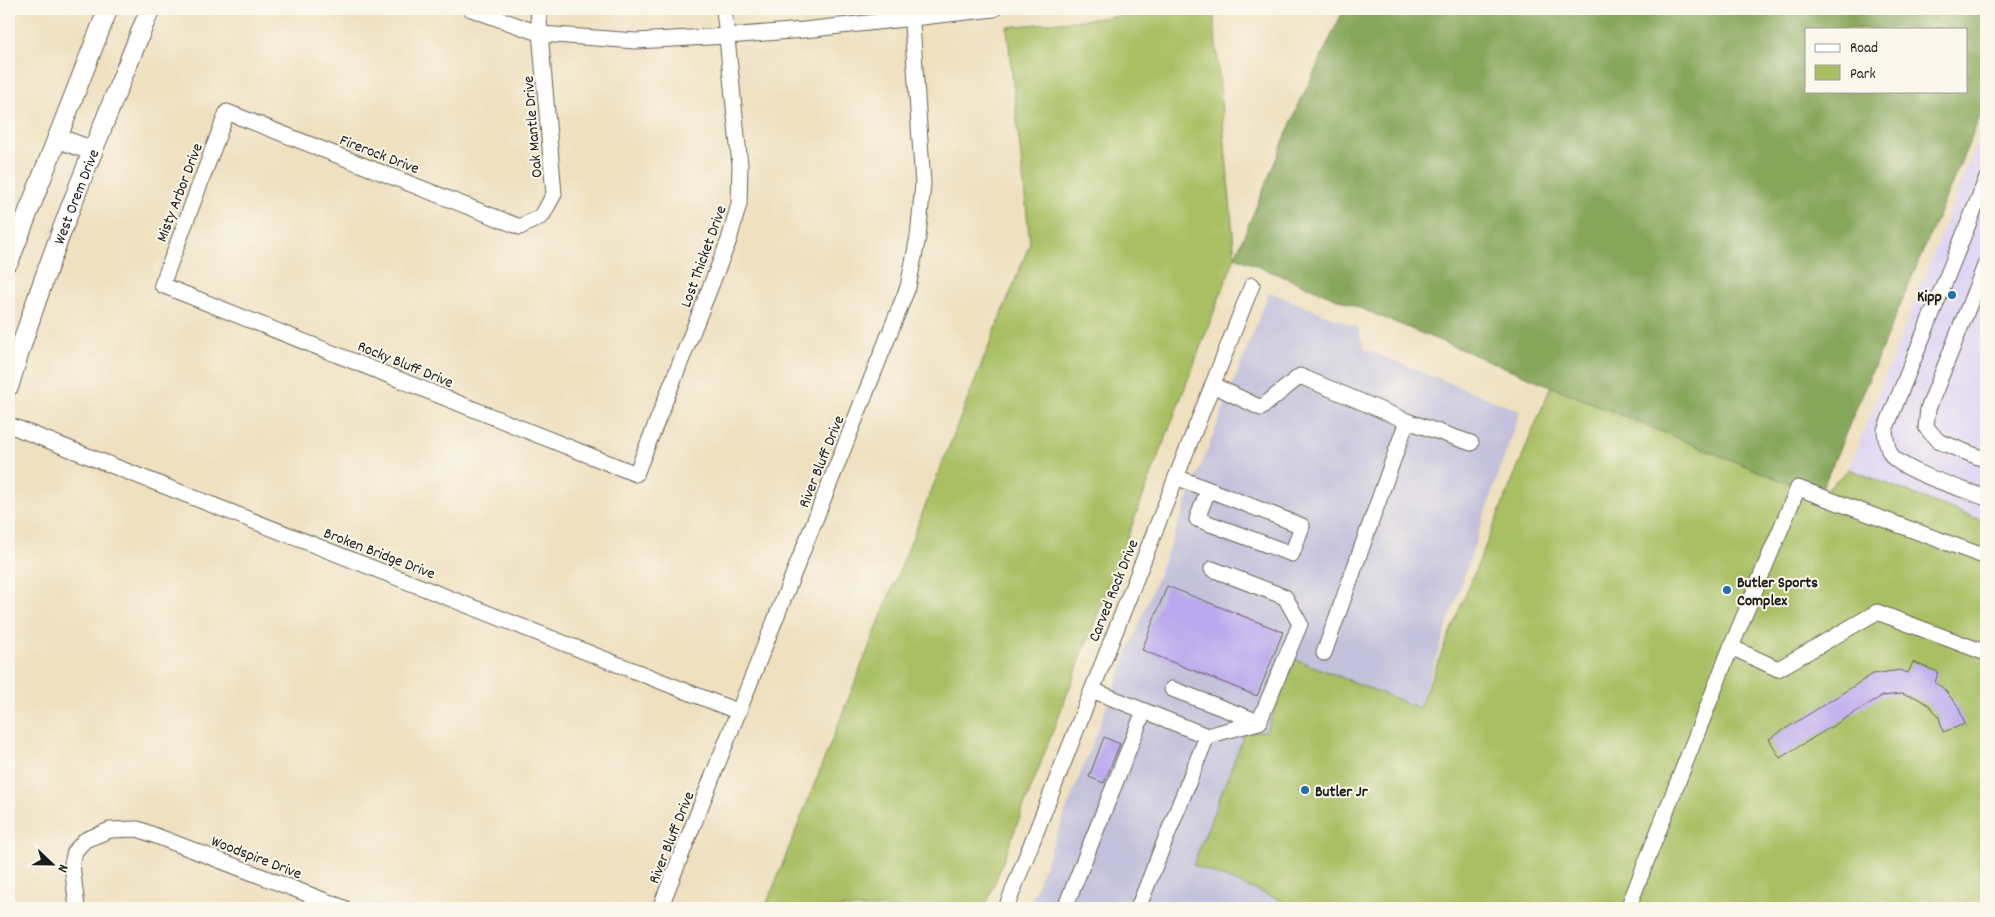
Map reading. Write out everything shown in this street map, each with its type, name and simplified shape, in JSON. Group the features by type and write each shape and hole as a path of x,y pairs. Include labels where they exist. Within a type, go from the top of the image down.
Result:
{"main road":[{"path":"9,261 108,9"},
{"name":"West Orem Drive","path":"9,386 21,344 50,262 150,9"},
{"path":"57,138 93,151"}],"street":[{"path":"471,9 541,34 636,41 804,30 912,13 994,9"},
{"name":"Oak Mantle Drive","path":"520,227 542,216 554,194 538,9"},
{"name":"Lost Thicket Drive","path":"636,474 728,240 739,204 740,165 724,9"},
{"name":"River Bluff Drive","path":"660,908 908,287 918,237 923,184 912,13"},
{"name":"Firerock Drive","path":"227,112 520,227"},
{"name":"Misty Arbor Drive","path":"162,285 227,112"},
{"path":"1986,180 1885,430 1888,447 1895,459 1918,472 1986,498"},
{"path":"1986,264 1928,409 1926,427 1938,441 1986,460"},
{"name":"Rocky Bluff Drive","path":"162,285 636,474"},
{"name":"Carved Rock Drive","path":"1006,908 1252,285"},
{"path":"1213,385 1261,408 1300,376 1408,421 1471,443"},
{"path":"1324,653 1408,421"},
{"name":"Broken Bridge Drive","path":"9,425 739,712"},
{"path":"1176,477 1302,526 1292,554 1197,518 1208,490"},
{"path":"1628,908 1731,647 1798,488 1986,557"},
{"path":"1212,569 1285,597 1300,624 1259,722"},
{"path":"1731,647 1778,669 1876,612 1986,653"},
{"path":"1172,689 1259,722"},
{"path":"1092,690 1207,736 1259,722"},
{"path":"1065,908 1144,711"},
{"path":"1138,908 1207,736"},
{"name":"Woodspire Drive","path":"77,908 72,864 75,851 85,840 110,830 138,829 344,908"}],"shaded area":[{"name":"Kipp","path":"1986,120 1986,522 1849,469"},
{"path":"1269,292 1357,327 1365,349 1520,411 1419,709 1295,659 1266,732 1193,865 1300,908 1028,908"}],"green space":[{"path":"1194,9 1213,9 1235,257 985,908 765,908 1030,243 1007,27"},
{"path":"1344,9 1986,9 1986,103 1819,496 1235,257 1299,104"},
{"name":"Butler Sports Complex","path":"1551,386 1819,496 1849,469 1986,522 1986,908 1300,908 1193,865 1245,733 1266,731 1295,659 1419,708"}],"building":[{"path":"1167,586 1283,632 1257,696 1142,650"},
{"path":"1913,662 1938,672 1935,683 1942,687 1958,706 1965,724 1943,732 1939,717 1929,705 1915,697 1901,694 1882,696 1780,758 1769,739 1873,674 1900,670 1908,673"},
{"path":"1104,737 1120,744 1104,783 1089,777"}],"place":[{"name":"Kipp","path":"1952,295"},
{"name":"Butler Sports Complex","path":"1727,590"},
{"name":"Butler Jr","path":"1305,790"}]}
